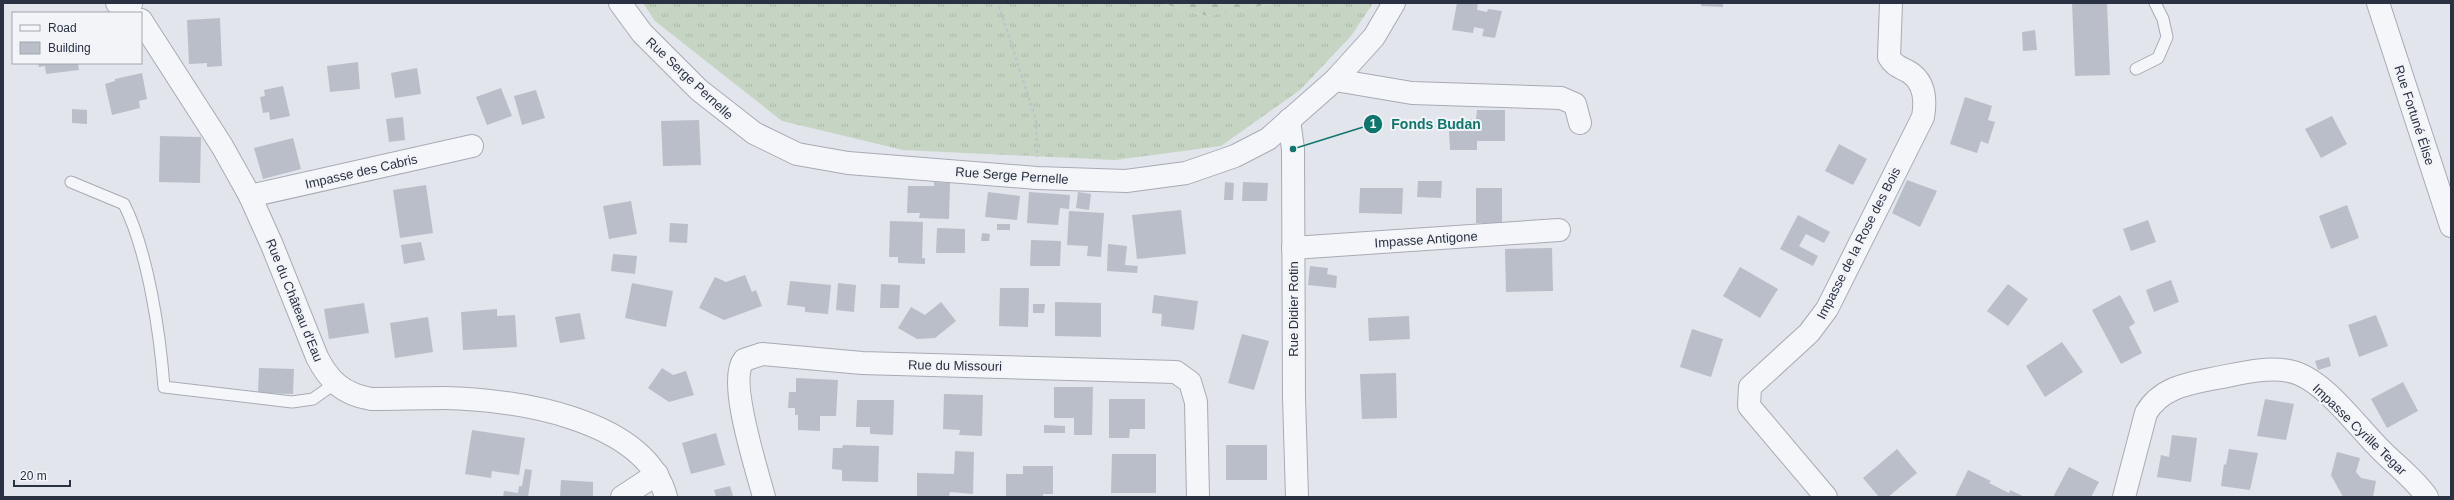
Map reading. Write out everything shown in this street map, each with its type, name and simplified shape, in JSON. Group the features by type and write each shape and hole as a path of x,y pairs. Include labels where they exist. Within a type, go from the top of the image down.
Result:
{"street":[{"name":"Rue Serge Pernelle","path":"620,3 642,33 699,90 733,118 774,144 797,154 848,163 1037,178 1126,181 1186,173 1235,156 1268,139 1335,80 1374,37 1394,3"},
{"name":"Impasse de la Rose des Bois","path":"1826,497 1749,406 1750,388 1809,333 1827,309 1923,117 1925,98 1921,85 1909,72 1893,64 1889,57 1891,3"},
{"name":"Rue Fortuné Élise","path":"2378,3 2451,226"},
{"name":"Rue du Château d'Eau","path":"142,26 222,146 250,196 272,245 316,357 325,373 334,384 357,397 371,399 470,399 560,414 587,423 614,436 645,460 657,474 666,497"},
{"path":"1335,80 1412,93 1561,98 1575,104 1580,123"},
{"name":"Rue Didier Rotin","path":"1289,120 1293,149 1297,497"},
{"name":"Impasse des Cabris","path":"250,196 472,146"},
{"name":"Impasse Antigone","path":"1293,248 1560,230"},
{"name":"Rue du Missouri","path":"764,497 742,409 737,377 744,360 762,354 862,363 1176,372 1190,382 1196,402 1198,497"},
{"name":"Impasse Cyrille Tegar","path":"2124,497 2140,427 2151,403 2160,395 2177,387 2194,382 2244,373 2278,370 2300,374 2314,383 2340,407 2427,497"},
{"path":"622,497 657,474"}],"lane":[{"path":"2136,69 2158,58 2167,37 2163,19 2155,3"},
{"path":"71,182 124,204 133,222 155,315 164,387 292,402 313,399 334,384"}],"path":[{"path":"999,6 1036,120 1037,178"}],"green space":[{"path":"643,3 1161,3 1207,16 1276,3 1373,3 1351,36 1300,90 1221,146 1115,160 903,150 782,121 655,21"},
{"path":"1161,3 1276,3 1207,16"}],"building":[{"path":"1457,3 1478,3 1477,10 1487,12 1488,9 1502,11 1495,38 1482,36 1484,29 1474,27 1473,33 1452,30"},
{"path":"1701,3 1723,3 1723,7 1701,6"},
{"path":"2072,3 2107,3 2110,75 2075,76"},
{"path":"220,18 222,66 207,67 207,63 189,64 187,20"},
{"path":"2035,30 2037,50 2023,51 2022,32"},
{"path":"358,62 360,89 330,92 327,66"},
{"path":"38,64 78,64 79,70 46,74 45,66 39,67"},
{"path":"417,68 421,94 395,98 391,73"},
{"path":"142,73 147,99 139,101 140,108 112,115 105,84 115,81 115,79"},
{"path":"283,86 290,116 270,120 269,112 263,113 260,97 265,96 264,90"},
{"path":"501,88 512,116 487,125 476,97"},
{"path":"536,90 545,118 522,125 514,96"},
{"path":"1965,97 1992,106 1988,120 1995,122 1988,144 1981,141 1977,153 1950,144"},
{"path":"72,109 87,110 87,124 72,123"},
{"path":"1477,110 1505,110 1505,141 1477,141 1477,150 1450,150 1449,131 1467,130 1467,119 1476,119"},
{"path":"2332,116 2347,144 2321,158 2305,129"},
{"path":"403,117 405,140 389,142 386,119"},
{"path":"699,120 701,165 663,166 661,121"},
{"path":"160,136 201,137 200,183 159,182"},
{"path":"293,138 301,169 263,179 254,148"},
{"path":"1839,144 1867,159 1853,185 1825,171"},
{"path":"1907,180 1937,191 1920,227 1892,213"},
{"path":"1418,181 1442,181 1441,198 1417,197"},
{"path":"934,182 950,183 949,219 919,218 920,213 907,213 908,186 934,186"},
{"path":"1225,182 1234,183 1233,200 1224,200"},
{"path":"1243,182 1268,183 1267,201 1242,201"},
{"path":"426,185 433,233 400,238 393,190"},
{"path":"1360,188 1403,188 1402,214 1359,213"},
{"path":"1476,188 1502,188 1502,223 1476,223"},
{"path":"988,192 1020,196 1017,220 985,217"},
{"path":"1029,192 1070,195 1069,209 1060,208 1058,225 1027,223"},
{"path":"1078,192 1091,194 1089,210 1076,208"},
{"path":"631,201 637,234 609,239 603,206"},
{"path":"2347,205 2359,238 2331,249 2319,216"},
{"path":"1181,210 1186,254 1137,259 1132,215"},
{"path":"1069,211 1104,213 1101,257 1087,256 1088,246 1067,245"},
{"path":"1798,215 1830,232 1824,243 1806,234 1799,246 1818,256 1813,266 1780,249"},
{"path":"2148,220 2156,242 2131,251 2123,229"},
{"path":"890,221 923,222 922,258 925,258 925,264 898,263 898,257 889,257"},
{"path":"670,223 688,224 687,243 669,242"},
{"path":"997,224 1010,224 1010,230 997,230"},
{"path":"937,228 965,229 965,253 936,253"},
{"path":"982,233 990,234 989,241 981,241"},
{"path":"1031,240 1061,241 1060,266 1030,266"},
{"path":"421,242 425,260 404,264 401,245"},
{"path":"1108,244 1127,246 1125,265 1138,266 1137,273 1107,271"},
{"path":"1552,248 1553,291 1506,292 1505,249"},
{"path":"613,254 637,256 635,274 611,271"},
{"path":"1310,266 1328,268 1327,274 1337,276 1336,288 1308,285"},
{"path":"1740,267 1778,289 1760,318 1723,296"},
{"path":"745,275 752,292 756,290 762,306 724,320 699,308 715,277 726,282"},
{"path":"2171,280 2179,302 2154,312 2146,290"},
{"path":"790,281 831,285 828,314 805,312 805,307 787,305"},
{"path":"632,283 673,291 666,327 625,318"},
{"path":"838,283 856,285 854,312 836,310"},
{"path":"881,284 900,285 899,308 880,308"},
{"path":"2008,284 2028,299 2008,326 1987,311"},
{"path":"1000,288 1029,288 1028,327 999,326"},
{"path":"1154,295 1198,301 1194,330 1161,326 1162,314 1152,313"},
{"path":"2120,295 2135,323 2129,327 2142,353 2121,364 2092,310"},
{"path":"941,302 956,321 935,338 917,339 898,328 911,307 925,315"},
{"path":"1055,302 1101,303 1101,337 1055,336"},
{"path":"364,303 369,333 329,339 324,309"},
{"path":"1033,304 1045,304 1044,313 1033,313"},
{"path":"497,309 497,316 515,315 517,347 463,350 461,312"},
{"path":"580,313 585,339 560,343 555,317"},
{"path":"2376,315 2388,346 2359,357 2348,325"},
{"path":"1409,316 1410,339 1369,341 1368,318"},
{"path":"428,317 433,352 395,358 390,323"},
{"path":"1692,329 1723,339 1711,377 1680,367"},
{"path":"1242,334 1269,341 1254,390 1228,383"},
{"path":"2062,342 2083,372 2045,397 2026,366"},
{"path":"2329,357 2331,366 2318,370 2315,361"},
{"path":"259,368 294,369 293,394 258,393"},
{"path":"662,368 673,375 686,371 694,395 669,402 648,388"},
{"path":"1396,373 1397,418 1362,419 1360,374"},
{"path":"796,378 838,380 836,416 820,416 820,431 798,430 798,415 795,415 795,408 788,408 789,392 796,392"},
{"path":"2403,382 2418,411 2387,428 2371,399"},
{"path":"1054,387 1093,387 1092,435 1074,435 1074,418 1054,418"},
{"path":"944,394 983,395 982,436 959,435 960,430 943,429"},
{"path":"1109,399 1145,399 1145,429 1130,429 1129,438 1109,438"},
{"path":"2265,399 2294,404 2286,440 2257,436"},
{"path":"857,400 894,400 893,435 870,434 870,427 856,427"},
{"path":"1044,425 1065,426 1065,433 1044,433"},
{"path":"472,430 525,438 519,475 492,471 491,478 465,474"},
{"path":"716,433 725,465 691,474 682,443"},
{"path":"2172,435 2197,438 2191,482 2157,477 2161,455 2169,457"},
{"path":"843,445 879,446 878,482 842,481 842,470 832,469 833,448 842,448"},
{"path":"1226,445 1267,445 1267,480 1226,480"},
{"path":"1897,449 1917,473 1888,497 1879,497 1863,478"},
{"path":"2229,449 2258,453 2250,490 2221,486 2224,464 2226,465"},
{"path":"955,451 974,452 973,494 950,492 949,497 917,496 917,473 954,474"},
{"path":"2337,452 2360,458 2356,472 2361,478 2376,481 2373,497 2343,497 2331,475"},
{"path":"1112,454 1156,454 1156,493 1111,493"},
{"path":"1023,466 1053,466 1053,494 1043,494 1043,497 1006,497 1006,474 1023,474"},
{"path":"2069,467 2099,482 2091,497 2053,497"},
{"path":"525,469 532,470 528,497 503,497 504,491 518,493 519,486 522,486"},
{"path":"1968,470 1991,481 1989,483 2009,493 2010,490 2025,497 1955,497"},
{"path":"561,480 593,482 593,497 560,497"},
{"path":"730,486 733,496 716,497 714,490"}],"place":[{"name":"Fonds Budan","path":"1293,149"}]}
